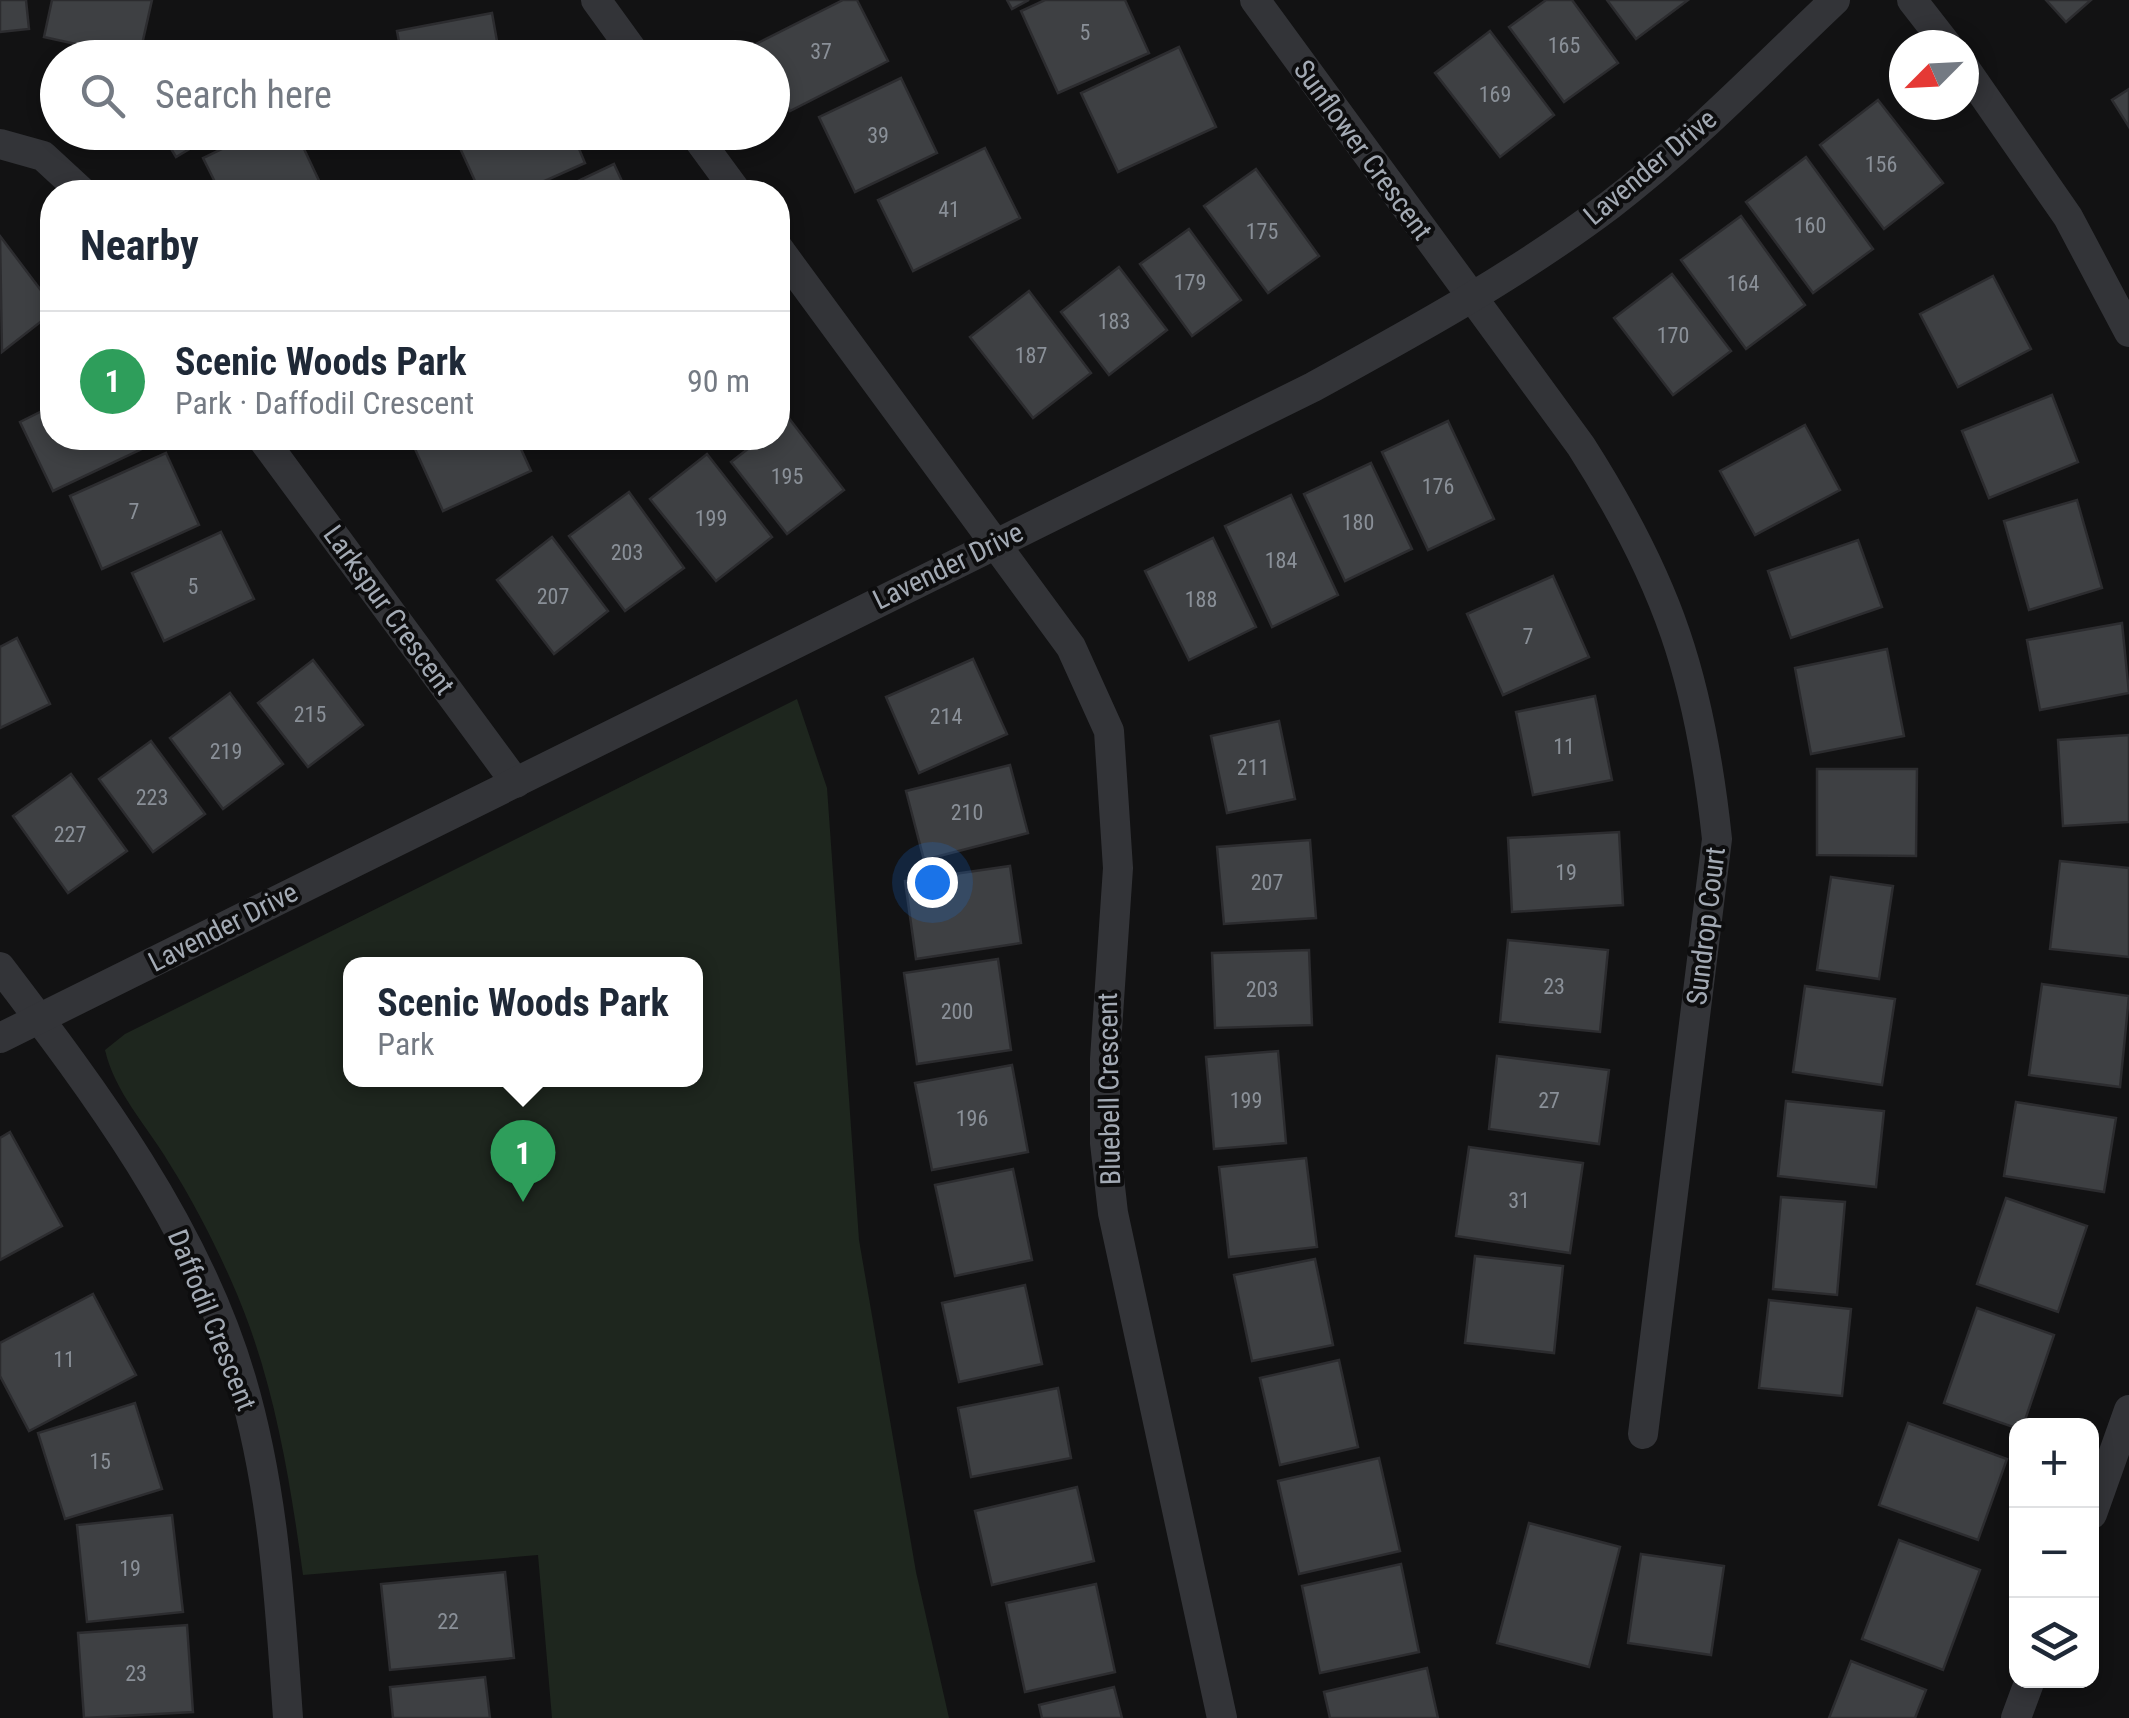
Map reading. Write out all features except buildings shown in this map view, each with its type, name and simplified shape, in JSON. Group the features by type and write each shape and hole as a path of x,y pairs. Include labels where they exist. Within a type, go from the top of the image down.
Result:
{"street":[{"path":"596,0 625,40"},
{"name":"Sunflower Crescent","path":"1256,0 1472,298"},
{"name":"Lavender Drive","path":"0,1038 1313,387 1472,298 1609,206 1656,168 1835,0"},
{"path":"1912,0 1935,30"},
{"path":"1979,88 2059,202 2101,271 2129,332"},
{"path":"0,144 43,156 69,180"},
{"path":"706,150 727,180"},
{"path":"790,264 994,543"},
{"name":"Sundrop Court","path":"1472,298 1581,446 1627,518 1674,620 1707,742 1717,839 1643,1434"},
{"name":"Larkspur Crescent","path":"271,450 516,783"},
{"name":"Bluebell Crescent","path":"994,543 1072,648 1109,732 1118,868 1105,1059 1105,1143 1113,1213 1222,1718"},
{"path":"0,967 38,1020"},
{"name":"Daffodil Crescent","path":"38,1020 155,1188 209,1296 240,1376 269,1500 288,1718"},
{"path":"2094,1508 2129,1410"},
{"path":"2016,1718 2027,1688"}],"shaded area":[{"path":"797,699 827,788 859,1240 916,1572 949,1718 552,1718 538,1555 303,1575 285,1461 258,1350 245,1314 202,1220 124,1095 105,1050 125,1034"}],"place":[{"name":"Scenic Woods Park","path":"523,1202"}]}
